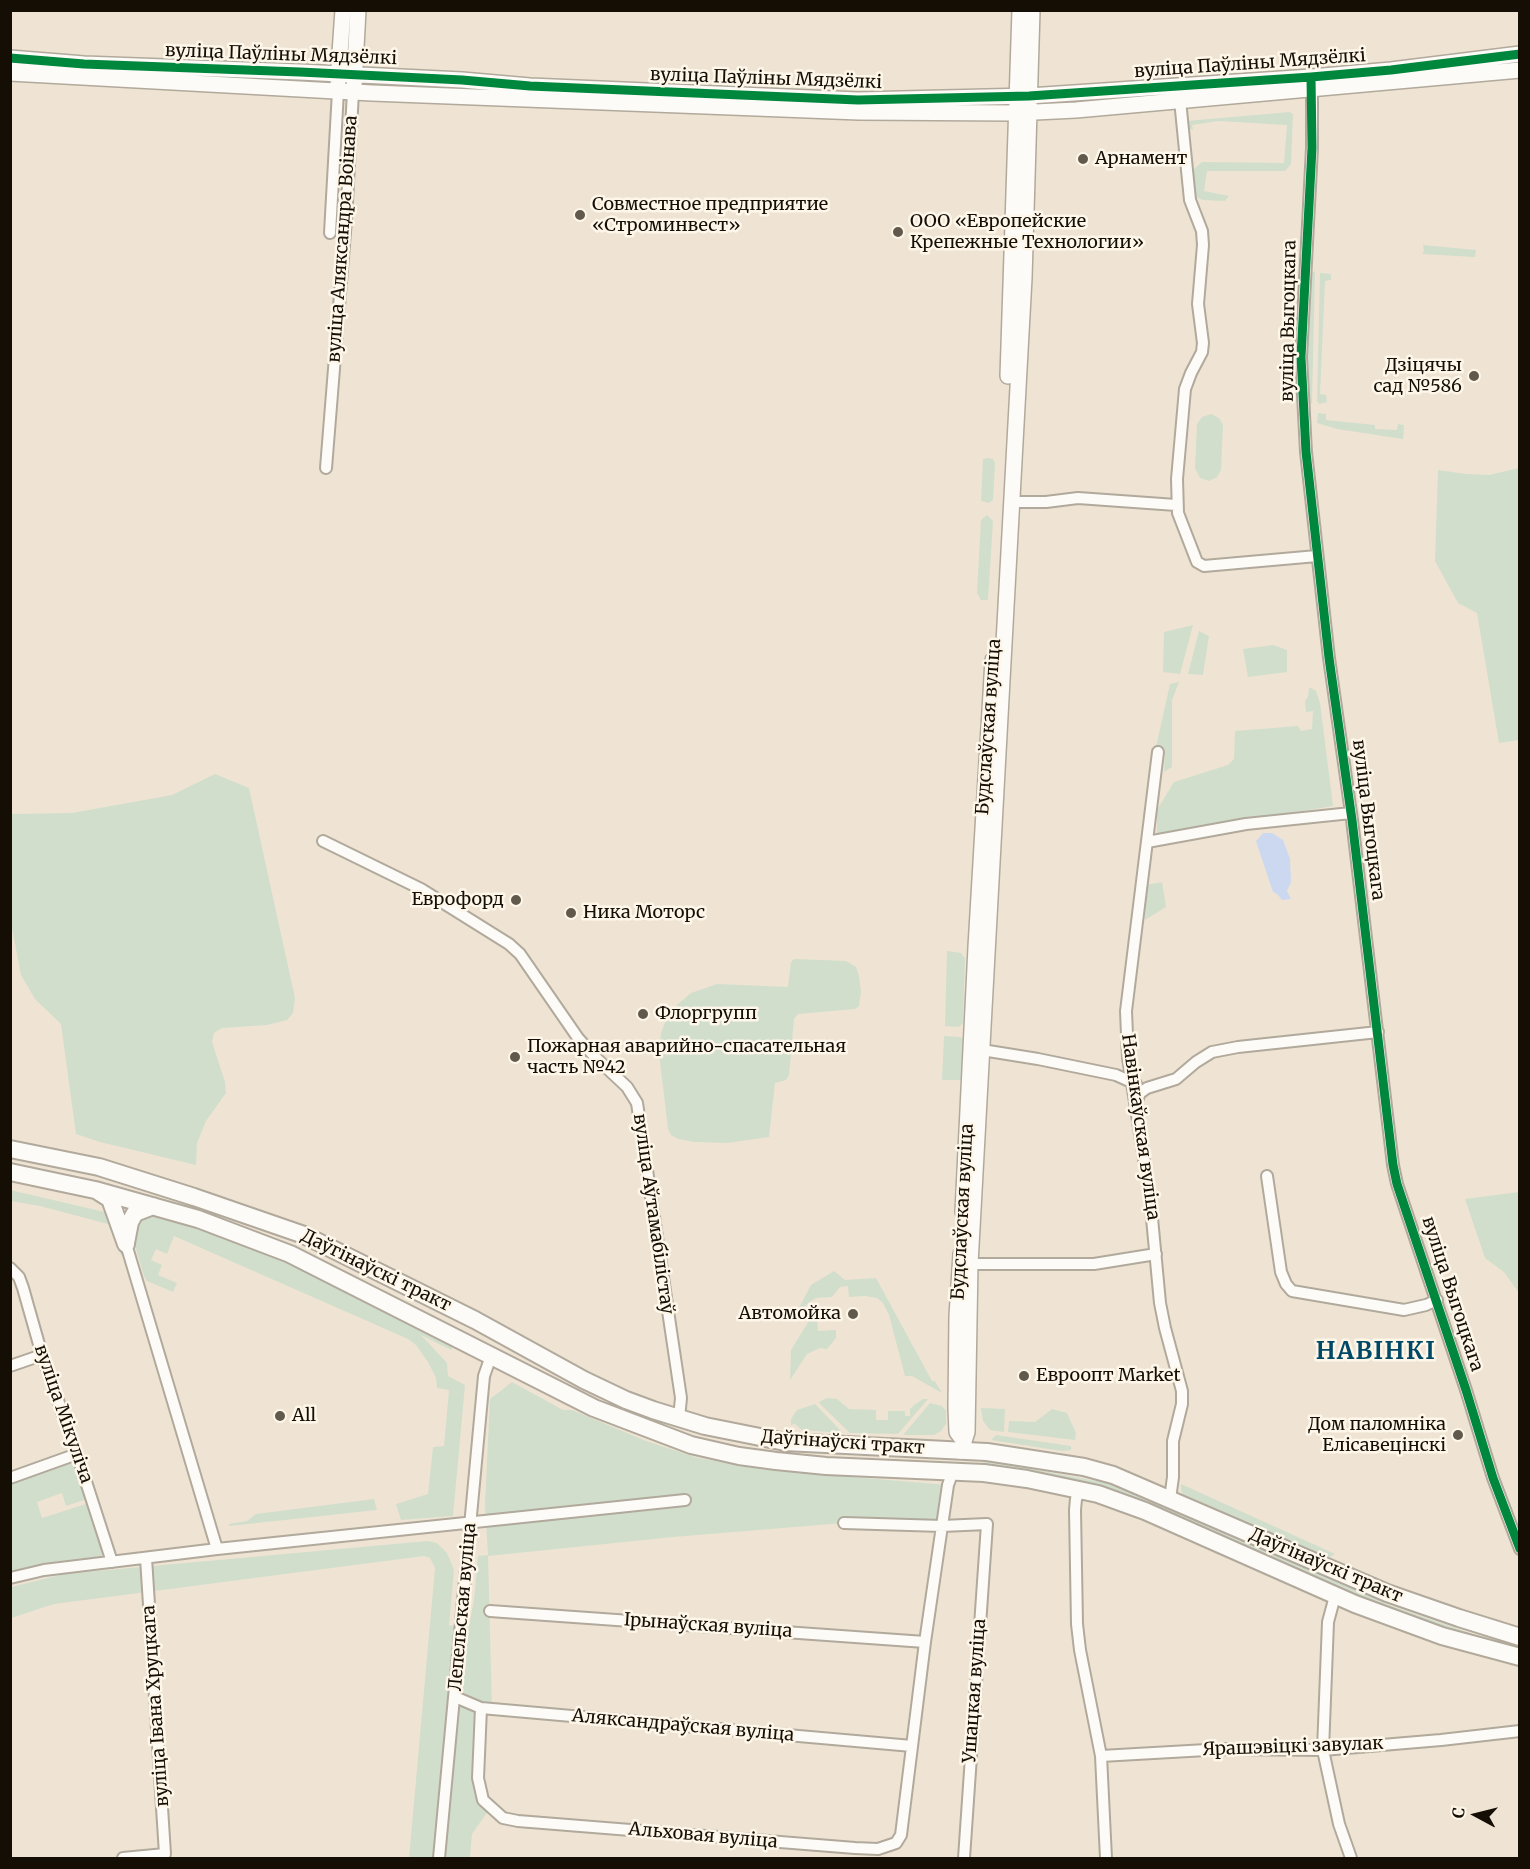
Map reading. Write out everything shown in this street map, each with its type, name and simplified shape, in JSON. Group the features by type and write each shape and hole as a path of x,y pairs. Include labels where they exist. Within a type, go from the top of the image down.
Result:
{"main road":[{"name":"Даўгінаўскі тракт","path":"11,1149 99,1167 304,1235 501,1334 584,1380 615,1395 679,1418 738,1434 785,1442 962,1445 987,1452 1084,1467 1113,1475 1402,1599 1520,1637"},
{"name":"Даўгінаўскі тракт","path":"10,1172 95,1190 198,1219 290,1254 594,1408 691,1445 739,1456 826,1466 995,1474 1080,1490 1145,1511 1335,1596 1442,1636 1520,1657"},
{"path":"95,1190 110,1199 126,1244"},
{"path":"126,1244 130,1222 135,1213 153,1206"},
{"path":"491,1356 501,1334"},
{"path":"826,1466 827,1443"},
{"path":"953,1471 962,1445"}],"street":[{"name":"вуліца Аляксандра Воінава","path":"330,233 343,10"},
{"name":"вуліца Аляксандра Воінава","path":"326,468 346,220 358,10"},
{"name":"Будслаўская вуліца","path":"962,1445 967,1432 970,1264 1026,231 1020,10"},
{"name":"Будслаўская вуліца","path":"1022,96 1032,10"},
{"name":"вуліца Паўліны Мядзёлкі","path":"10,73 353,92 848,112 1022,113 1180,100 1520,54"},
{"name":"вуліца Паўліны Мядзёлкі","path":"10,58 84,64 462,80 702,95 858,100 1022,96 1312,83 1520,70"},
{"name":"вуліца Выгоцкага","path":"1312,83 1312,148 1301,357 1306,452 1393,1165 1397,1184 1437,1300 1493,1478 1520,1548"},
{"path":"1180,100 1190,200 1202,231 1198,304 1203,343 1202,352 1185,389 1176,505 1178,513 1197,562 1204,566 1317,556"},
{"name":"Будслаўская вуліца","path":"962,1445 957,1432 957,1316 1022,113"},
{"path":"1012,502 1046,502 1078,498 1176,505"},
{"name":"Навінкаўская вуліца","path":"1158,752 1126,1011 1128,1058 1150,1197 1160,1303 1182,1391 1182,1404 1173,1441 1170,1499"},
{"path":"1147,842 1246,824 1351,813"},
{"name":"вуліца Аўтамабілістаў","path":"323,841 421,889 509,944 520,954 578,1038 627,1087 637,1103 681,1398 679,1418"},
{"path":"1136,1103 1140,1094 1147,1088 1176,1079 1212,1052 1238,1047 1378,1032"},
{"path":"982,1050 1116,1075 1147,1088"},
{"path":"1116,1075 1124,1070 1128,1058"},
{"path":"1267,1176 1281,1272 1292,1291 1404,1310 1437,1300"},
{"path":"126,1244 217,1549"},
{"path":"970,1264 1094,1264 1156,1254"},
{"name":"вуліца Мікуліча","path":"10,1268 19,1277 23,1288 42,1354 112,1562"},
{"path":"10,1366 42,1354"},
{"name":"Лепельская вуліца","path":"439,1858 484,1376 491,1356"},
{"path":"10,1478 77,1454"},
{"name":"Альховая вуліца","path":"481,1708 478,1778 483,1800 503,1818 878,1849 896,1843 901,1835 925,1642 948,1485 953,1471"},
{"path":"1080,1490 1075,1510 1077,1624 1101,1756 1106,1858"},
{"path":"10,1578 44,1570 217,1549 685,1500"},
{"path":"844,1523 942,1526"},
{"name":"Ушацкая вуліца","path":"942,1526 987,1524 964,1858"},
{"name":"вуліца Івана Хруцкага","path":"123,1858 165,1854 146,1558"},
{"path":"1335,1596 1328,1622 1323,1750 1339,1824 1351,1858"},
{"name":"Ірынаўская вуліца","path":"490,1611 925,1642"},
{"name":"Аляксандраўская вуліца","path":"455,1696 481,1708 912,1746"},
{"name":"Ярашэвіцкі завулак","path":"1101,1756 1224,1749 1323,1750 1520,1731"}],"green space":[{"path":"1290,112 1293,114 1291,164 1285,171 1207,171 1204,191 1229,196 1225,201 1203,200 1196,197 1191,179 1193,170 1202,162 1284,163 1287,125 1218,121 1192,125 1193,130 1188,128 1186,121"},
{"path":"1423,245 1476,250 1475,257 1422,254"},
{"path":"1315,271 1312,404 1307,403 1309,274"},
{"path":"1320,273 1331,274 1331,280 1325,281 1320,394 1326,395 1327,402 1319,404 1317,401"},
{"path":"1318,413 1326,414 1326,420 1375,425 1375,429 1397,430 1398,424 1404,425 1403,439 1337,429 1317,423"},
{"path":"1211,414 1219,418 1223,425 1221,470 1217,477 1209,481 1200,478 1195,468 1197,424 1202,417"},
{"path":"983,459 993,459 995,463 993,500 989,503 981,501"},
{"path":"1519,468 1519,740 1499,743 1477,613 1458,603 1435,561 1438,470 1489,475"},
{"path":"987,515 993,521 988,600 981,600 977,593 981,520"},
{"path":"1193,625 1180,674 1163,672 1164,632"},
{"path":"1199,631 1209,636 1203,675 1188,674"},
{"path":"1273,645 1287,650 1287,672 1248,677 1243,649"},
{"path":"1179,682 1172,700 1172,767 1164,772 1165,749 1156,747 1170,684"},
{"path":"1309,687 1316,691 1320,703 1333,806 1157,835 1157,810 1174,782 1228,765 1234,759 1235,731 1298,726 1301,731 1312,729 1313,711 1306,712 1305,701"},
{"path":"215,774 249,788 295,998 293,1013 287,1020 267,1025 222,1028 214,1033 212,1042 225,1082 226,1093 206,1121 197,1143 196,1165 76,1134 61,1024 35,999 21,975 11,923 11,814 72,813 172,795"},
{"path":"1162,882 1166,907 1145,920 1146,885"},
{"path":"947,951 961,953 965,958 963,1023 959,1027 945,1026"},
{"path":"794,959 846,961 856,967 861,992 859,1006 855,1009 798,1014 794,1019 789,1075 786,1080 775,1083 769,1137 727,1143 695,1142 678,1139 671,1135 668,1129 659,1053 661,1033 666,1020 677,1005 691,993 717,984 788,987 791,962"},
{"path":"944,1036 961,1037 964,1040 963,1078 961,1080 942,1080"},
{"path":"10,1190 109,1213 123,1255 121,1255 108,1224 40,1206 11,1201"},
{"path":"1520,1192 1519,1293 1504,1272 1485,1258 1465,1199"},
{"path":"145,1212 196,1227 261,1252 357,1295 455,1344 451,1350 421,1335 447,1363 448,1376 465,1385 453,1516 401,1520 396,1504 428,1494 433,1447 444,1446 449,1390 437,1388 436,1378 416,1345 408,1339 174,1236 167,1254 156,1249 151,1260 162,1265 158,1275 177,1283 173,1292 147,1281 130,1229"},
{"path":"834,1271 845,1280 876,1278 932,1381 935,1381 942,1393 912,1376 905,1376 889,1315 883,1303 877,1298 849,1297 848,1286 840,1287 832,1297 816,1298 808,1303 792,1321 811,1285"},
{"path":"810,1319 817,1319 818,1331 836,1330 836,1338 827,1349 820,1348 807,1354 790,1380 791,1350"},
{"path":"512,1382 563,1410 572,1410 646,1441 698,1458 768,1470 948,1485 942,1526 844,1523 673,1537 488,1556 492,1709 481,1708 478,1778 491,1807 472,1834 470,1858 409,1858 435,1568 430,1558 424,1556 54,1604 11,1618 11,1587 64,1574 428,1541 437,1543 447,1553 454,1570 449,1625 461,1628 457,1688 474,1600 478,1556 488,1555 485,1504 490,1399"},
{"path":"827,1398 837,1399 849,1409 876,1410 876,1420 888,1420 888,1411 905,1411 905,1416 910,1416 910,1409 914,1405 923,1399 928,1399 898,1434 850,1433 820,1404 819,1402"},
{"path":"930,1403 942,1406 946,1411 946,1424 941,1431 934,1435 903,1435"},
{"path":"815,1404 843,1433 802,1430 795,1424 791,1425 791,1419 797,1410"},
{"path":"981,1408 1005,1409 1004,1432 990,1430 983,1421"},
{"path":"1052,1409 1067,1413 1076,1433 1075,1440 1008,1432 1009,1421 1035,1422"},
{"path":"996,1435 1071,1446 1071,1450 1062,1451 991,1440"},
{"path":"983,1460 1107,1483 1146,1498 1144,1503 1093,1483 983,1464"},
{"path":"64,1462 77,1466 87,1499 66,1506 62,1493 37,1502 42,1518 89,1503 104,1551 101,1557 76,1559 11,1572 11,1482"},
{"path":"1181,1484 1335,1554 1328,1558 1183,1494"},
{"path":"374,1499 377,1510 229,1526 229,1524 247,1521 256,1514"},
{"path":"1152,1502 1389,1605 1470,1633 1519,1646 1519,1651 1440,1628 1337,1589 1150,1506"}],"water":[{"path":"1263,833 1272,833 1283,840 1290,859 1291,882 1287,891 1291,899 1282,900 1273,892 1256,841"}],"cycle path":[{"path":"10,58 84,64 300,72 462,80 530,86 858,100 1029,96 1311,77 1520,54"},
{"path":"1311,77 1312,148 1301,357 1306,452 1329,658 1352,820 1393,1165 1397,1184 1493,1478 1520,1549"}],"place":[{"name":"Арнамент","path":"1083,159"},
{"name":"Совместное предприятие «Строминвест»","path":"580,215"},
{"name":"ООО «Европейские Крепежные Технологии»","path":"898,232"},
{"name":"Дзіцячы сад №586","path":"1474,376"},
{"name":"Еврофорд","path":"516,900"},
{"name":"Ника Моторс","path":"571,913"},
{"name":"Флоргрупп","path":"643,1014"},
{"name":"Пожарная аварийно-спасательная часть №42","path":"515,1057"},
{"name":"Автомойка","path":"853,1314"},
{"name":"Евроопт Market","path":"1024,1376"},
{"name":"All","path":"280,1416"},
{"name":"Дом паломніка Елісавецінскі","path":"1458,1435"}],"district":[{"name":"НАВІНКІ","path":"1376,1352"}]}
